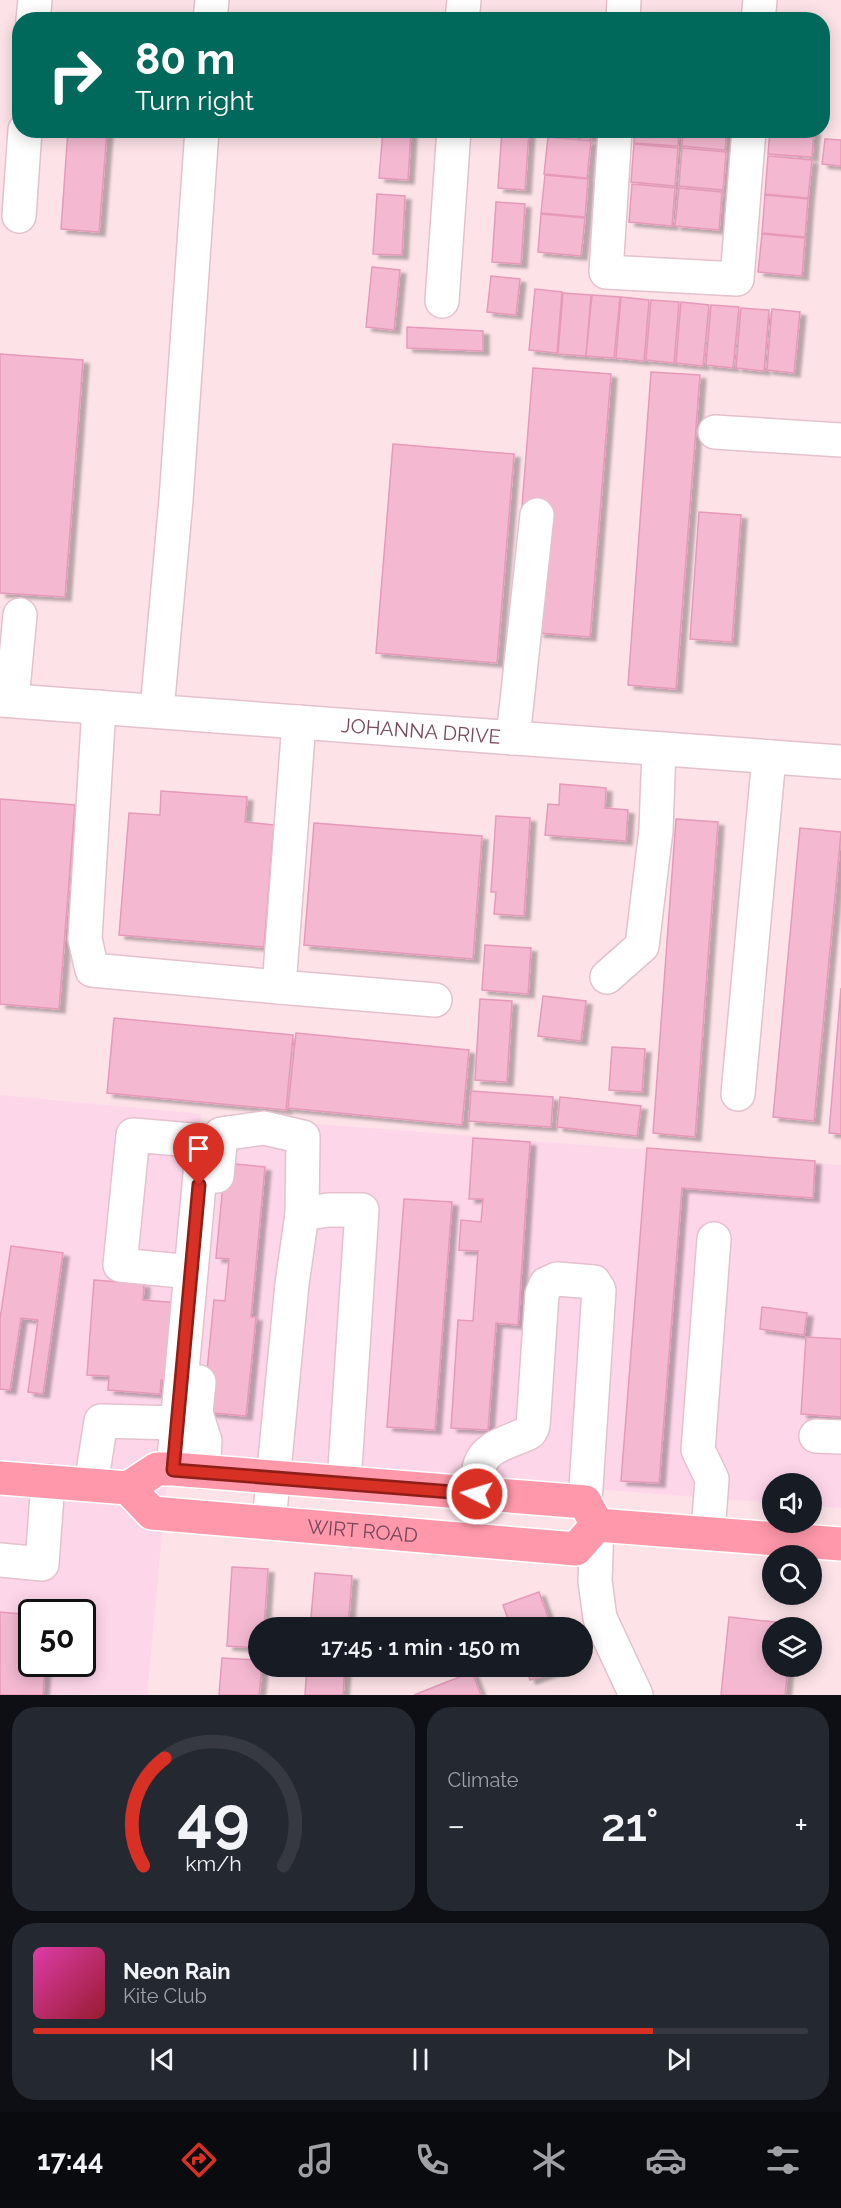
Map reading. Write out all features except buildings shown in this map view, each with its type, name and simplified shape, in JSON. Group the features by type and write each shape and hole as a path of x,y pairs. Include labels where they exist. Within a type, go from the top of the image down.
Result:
{"main road":[{"path":"0,1478 128,1488 157,1469 344,1483 477,1494 708,1533 841,1544"},
{"name":"WIRT ROAD","path":"128,1488 152,1513 576,1549 591,1513"}],"street":[{"path":"19,216 11,172 22,138"},
{"path":"157,710 176,500 201,138"},
{"path":"442,301 453,138"},
{"path":"614,138 606,272 737,279 748,138"},
{"path":"715,432 841,440"},
{"path":"513,738 537,515"},
{"path":"6,700 20,615"},
{"name":"JOHANNA DRIVE","path":"6,700 841,762"},
{"path":"99,707 85,939 92,970 435,1000"},
{"path":"279,987 299,722"},
{"path":"607,977 642,946 656,830 658,749"},
{"path":"738,1094 769,757"},
{"path":"188,1471 205,1442 196,1413 221,1134 264,1128 303,1137 302,1214 292,1284 269,1522"},
{"path":"302,1214 328,1210 362,1210 344,1483"},
{"path":"708,1533 712,1479 698,1450 714,1239"},
{"path":"188,1471 177,1424 191,1272"},
{"path":"477,1494 480,1464 487,1454 498,1446 530,1432 533,1426 542,1294 546,1284 557,1279 594,1282 598,1290 591,1513 595,1581 600,1618 636,1695"},
{"path":"92,1485 101,1421 177,1424"},
{"path":"0,1560 42,1564 48,1481"}],"shaded area":[{"path":"0,1095 201,1114 147,1695 0,1695"},
{"path":"216,1116 841,1165 841,1508 822,1507 822,1473 762,1473 762,1502 189,1457"}],"route":[{"path":"199,1185 173,1470 477,1494"}]}
